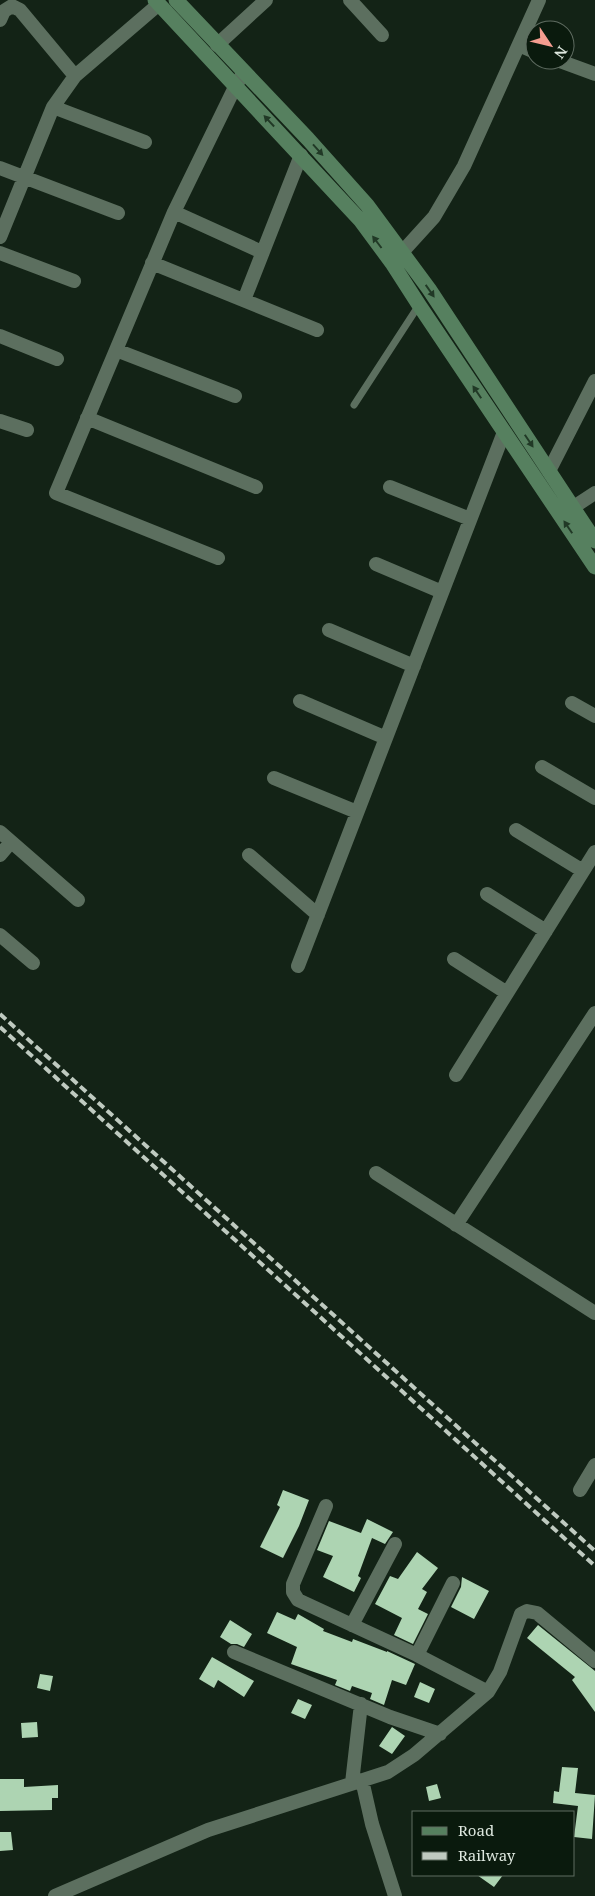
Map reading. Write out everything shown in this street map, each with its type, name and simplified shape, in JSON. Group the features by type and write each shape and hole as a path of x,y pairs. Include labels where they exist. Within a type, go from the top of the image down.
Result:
{"street":[{"path":"176,0 218,44 240,78 301,155 361,221 398,258 487,376 595,542"},
{"path":"218,44 266,0"},
{"path":"350,0 382,35"},
{"path":"398,258 434,218 464,166 539,0"},
{"path":"0,237 53,107 75,76 157,2 240,78 367,205 398,258 419,305 595,567"},
{"path":"0,20 4,11 12,6 20,10 75,76"},
{"path":"519,46 525,48"},
{"path":"575,67 595,74"},
{"path":"218,558 56,493 174,212 240,78"},
{"path":"53,107 145,142"},
{"path":"244,300 301,155"},
{"path":"0,168 118,213"},
{"path":"174,212 262,252"},
{"path":"0,253 74,281"},
{"path":"152,263 317,330"},
{"path":"0,336 57,359"},
{"path":"116,350 235,396"},
{"path":"549,470 595,381"},
{"path":"577,415 595,403"},
{"path":"87,418 256,487"},
{"path":"0,421 27,430"},
{"path":"298,966 504,432"},
{"path":"390,487 470,519"},
{"path":"572,508 595,493"},
{"path":"376,564 442,592"},
{"path":"329,630 414,666"},
{"path":"300,701 386,738"},
{"path":"572,703 595,716"},
{"path":"542,767 595,798"},
{"path":"274,778 357,812"},
{"path":"516,830 583,871"},
{"path":"0,832 78,900"},
{"path":"0,855 11,842"},
{"path":"456,1075 595,852"},
{"path":"249,855 318,915"},
{"path":"487,894 546,931"},
{"path":"0,935 33,963"},
{"path":"454,959 507,993"},
{"path":"456,1225 595,1013"},
{"path":"376,1173 595,1314"},
{"path":"580,1490 595,1465"},
{"path":"326,1506 292,1584 293,1592 298,1600 417,1654 488,1692"},
{"path":"352,1625 394,1544"},
{"path":"417,1654 453,1583"},
{"path":"55,1896 208,1830 388,1772 414,1755 488,1692 500,1672 521,1614 527,1611 537,1613 595,1660"},
{"path":"234,1652 440,1734"},
{"path":"361,1704 357,1782 395,1896"}],"lane":[{"path":"354,404 419,305"}],"building":[{"path":"283,1490 309,1500 299,1526 283,1558 260,1547 280,1507 277,1505"},
{"path":"367,1519 393,1532 385,1544 372,1538 358,1576 361,1578 354,1592 323,1577 333,1556 317,1550 329,1521 361,1533"},
{"path":"417,1552 438,1568 422,1589 427,1592 418,1609 428,1614 413,1644 394,1635 402,1618 375,1604 390,1576 398,1579"},
{"path":"462,1577 489,1591 474,1619 451,1607 461,1587"},
{"path":"277,1612 295,1620 298,1614 324,1629 323,1631 352,1642 353,1639 387,1651 415,1664 406,1685 392,1680 384,1705 370,1699 372,1693 352,1686 350,1691 335,1685 337,1680 291,1664 297,1647 267,1633"},
{"path":"230,1620 252,1634 244,1647 231,1644 220,1637"},
{"path":"538,1625 595,1671 595,1712 572,1680 575,1677 527,1638"},
{"path":"212,1657 254,1681 244,1697 218,1680 214,1688 199,1679"},
{"path":"40,1674 53,1676 50,1691 37,1688"},
{"path":"420,1682 435,1689 429,1703 414,1697"},
{"path":"298,1699 312,1705 305,1719 291,1713"},
{"path":"37,1722 38,1737 22,1738 21,1723"},
{"path":"392,1727 405,1736 392,1754 379,1746"},
{"path":"562,1767 578,1768 575,1793 595,1795 592,1839 575,1837 578,1806 553,1803 554,1791 559,1792"},
{"path":"0,1779 24,1779 24,1787 58,1785 58,1798 52,1798 52,1810 0,1811"},
{"path":"437,1784 441,1798 429,1801 426,1787"},
{"path":"0,1832 11,1832 13,1850 0,1851"},
{"path":"478,1876 502,1876 494,1887"}],"railway":[{"path":"0,1014 595,1551"},
{"path":"0,1027 595,1566"}]}
